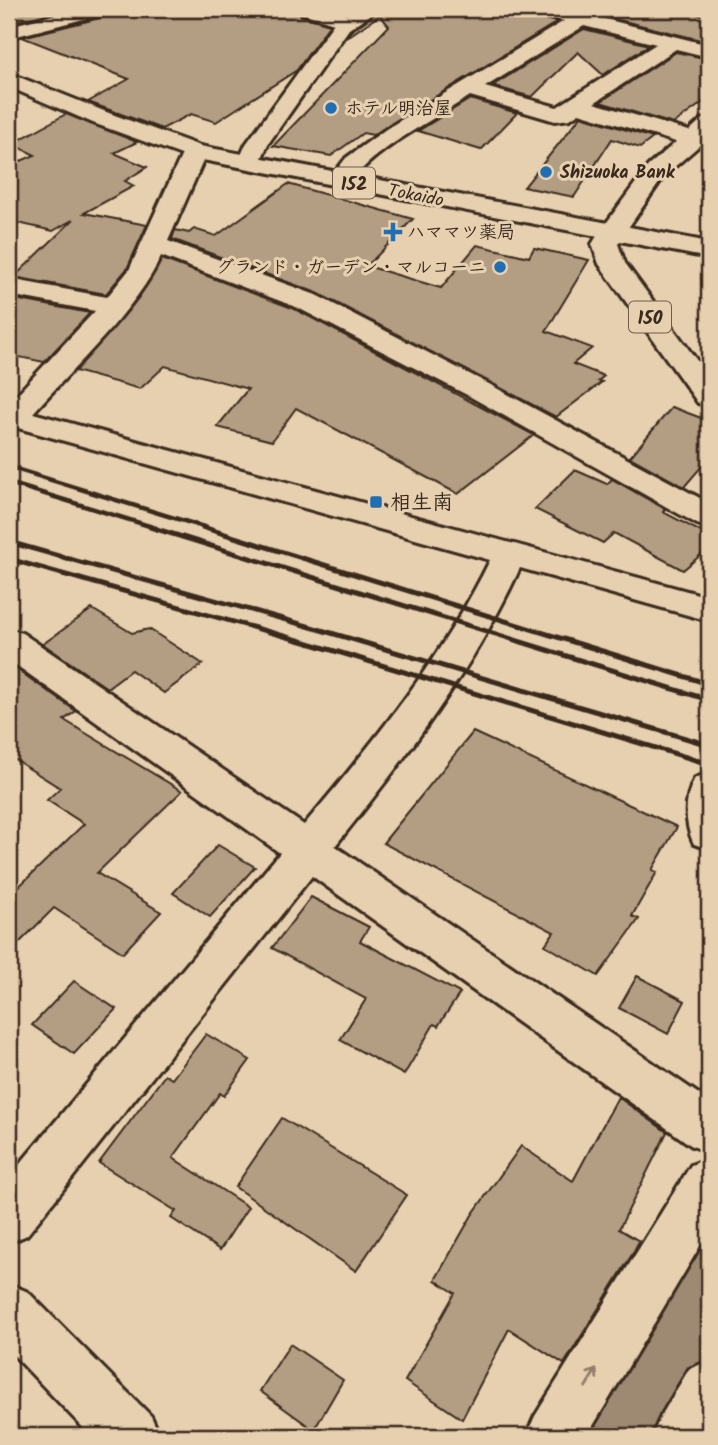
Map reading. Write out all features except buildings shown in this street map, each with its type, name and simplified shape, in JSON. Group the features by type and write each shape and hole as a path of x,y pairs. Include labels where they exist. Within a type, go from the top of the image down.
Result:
{"main road":[{"path":"9,33 100,9"},
{"path":"309,9 349,21"},
{"path":"250,162 257,144 342,25 369,9"},
{"path":"541,9 589,14 709,51"},
{"path":"341,180 354,163 589,14"},
{"path":"468,89 555,114 570,109 673,42"},
{"name":"Tokaido","path":"9,79 101,118 195,152 709,250"},
{"path":"570,109 701,132"},
{"path":"612,233 656,171 701,132"},
{"path":"195,152 141,272 114,306 10,418 709,609"},
{"name":"150","path":"612,233 605,244 612,264 709,397"},
{"path":"153,244 306,301 479,390 709,517"},
{"path":"9,287 114,306"},
{"path":"9,1217 307,851 426,700 489,601 510,553"},
{"path":"9,642 709,1129"},
{"path":"709,789 709,832"},
{"path":"555,1436 709,1183"},
{"path":"9,1311 131,1436"},
{"path":"681,1436 709,1389"}],"waterway":[{"path":"617,1436 709,1274"}],"railway":[{"path":"9,467 207,528"},
{"path":"9,483 156,528"},
{"path":"150,527 709,700"},
{"path":"202,527 709,684"},
{"path":"9,542 311,627 709,745"},
{"path":"9,559 305,642 709,764"}],"place":[{"name":"ホテル明治屋","path":"331,108"},
{"name":"Shizuoka Bank","path":"546,172"},
{"name":"ハママツ薬局","path":"393,232"},
{"name":"グランド・ガーデン・マルコーニ","path":"500,267"},
{"name":"相生南","path":"376,502"}]}
